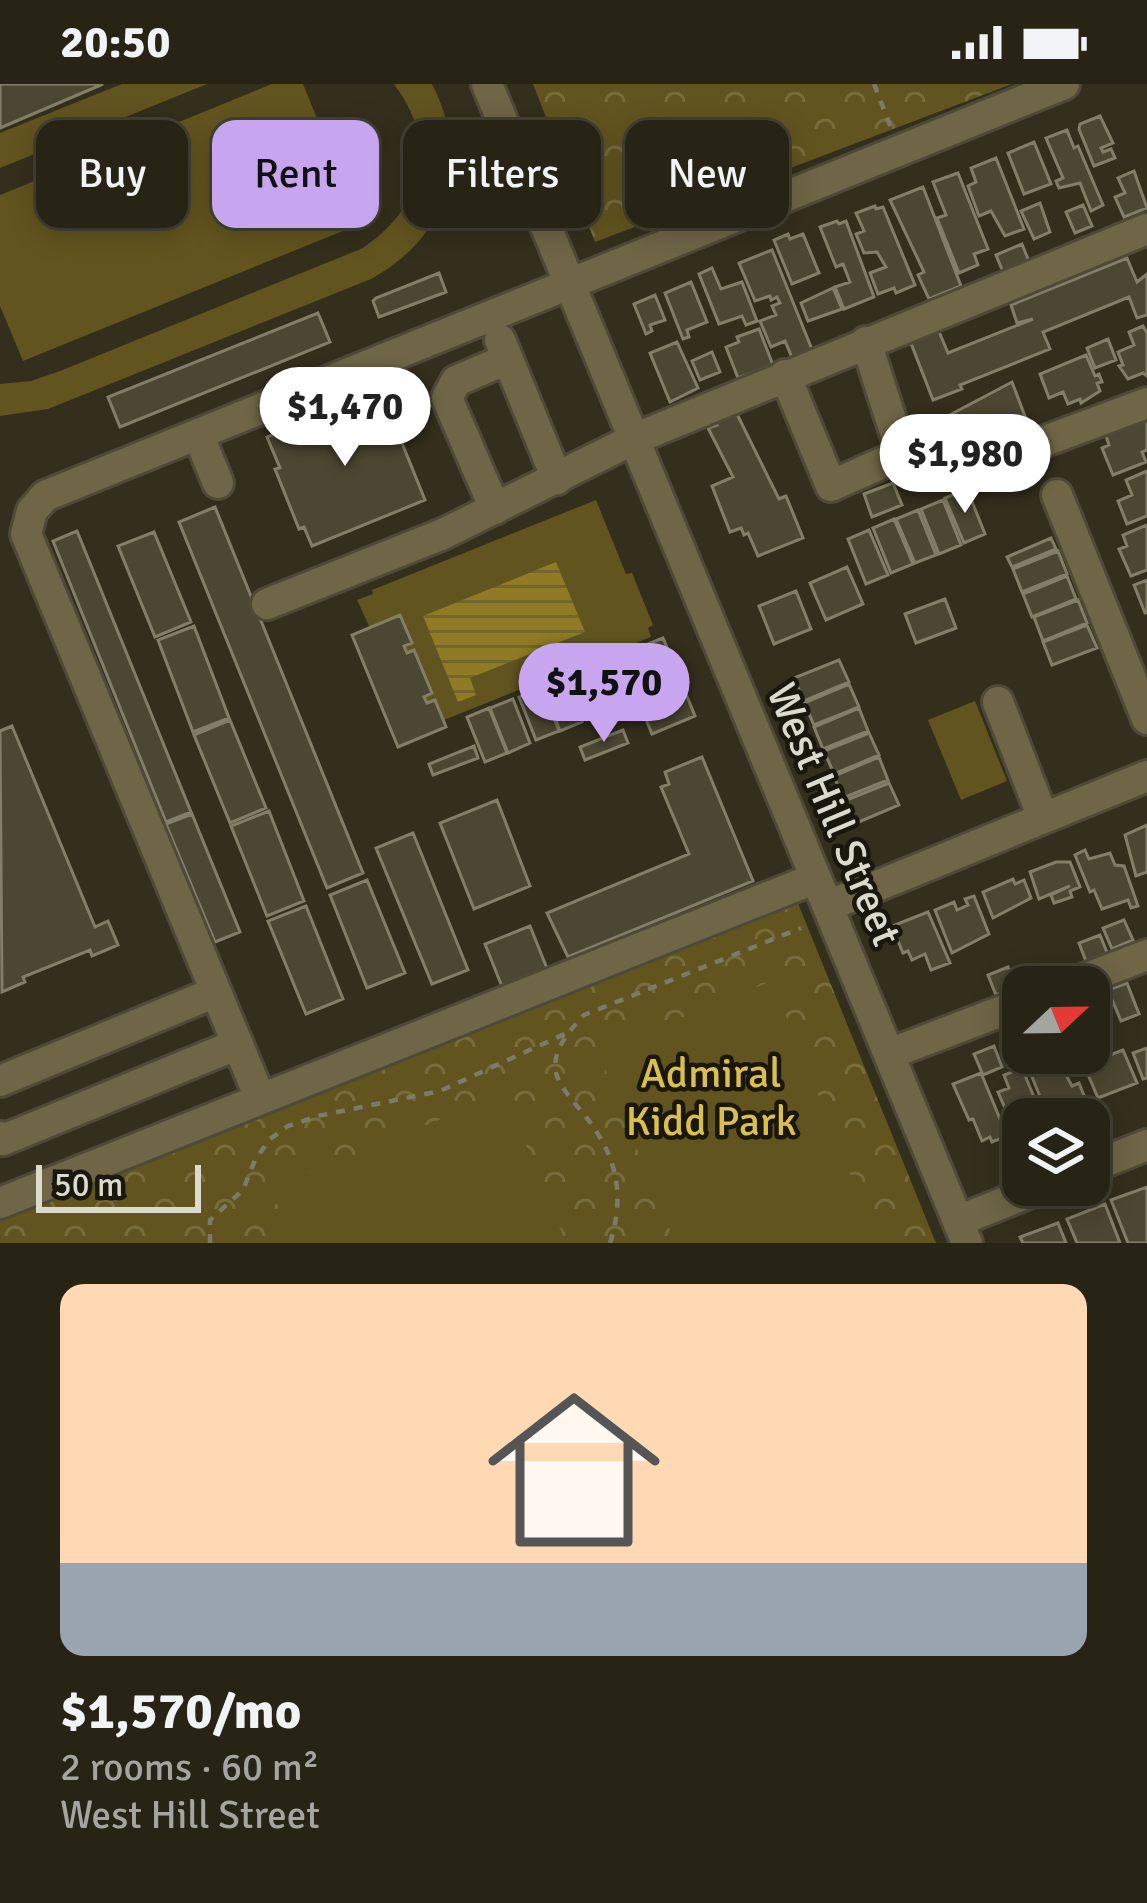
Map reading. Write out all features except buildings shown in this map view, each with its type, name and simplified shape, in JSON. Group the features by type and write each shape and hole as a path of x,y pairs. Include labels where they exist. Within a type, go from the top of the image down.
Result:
{"street":[{"name":"West Hill Street","path":"487,84 963,1232"},
{"path":"260,1098 15,547 26,534 32,511 45,496 1064,84"},
{"path":"267,604 495,509 634,439 1147,229"},
{"path":"490,316 556,479"},
{"path":"785,376 831,487 902,454 866,342"},
{"path":"495,509 447,398 455,382 507,358"},
{"path":"962,472 1147,403"},
{"path":"198,434 218,483"},
{"path":"1057,495 1147,719"},
{"path":"998,702 1043,818"},
{"path":"0,1203 260,1098 822,892 1043,818 1147,776"},
{"path":"1110,969 1147,955"},
{"path":"0,1081 216,992"},
{"path":"890,1054 1002,1011"},
{"path":"0,1137 238,1044"},
{"path":"1110,1160 1147,1145"},
{"path":"963,1232 1010,1206"}],"path":[{"path":"874,84 898,151"},
{"path":"610,1243 619,1213 616,1169 597,1130 570,1098 555,1070 568,1033 584,1015 801,928"},
{"path":"210,1243 210,1220 243,1190 269,1139 288,1126 440,1090 568,1033"}],"green space":[{"path":"122,84 207,84 118,120 36,120 36,153 0,168 0,133"},
{"path":"272,84 303,84 318,120 212,120 212,228 350,228 23,361 0,306 0,195 36,180 36,228 188,228 188,120 184,120"},
{"path":"394,84 432,84 446,120 413,120"},
{"path":"533,84 1012,84 789,168 789,120 625,120 625,228 632,228 595,242 590,228 601,228 601,120 547,120"},
{"path":"403,209 403,228 428,228 397,262 371,279 48,409 0,416 0,384 31,381 60,371 363,248"},
{"path":"596,500 653,625 648,628 651,637 444,720 446,727 398,747 352,635 370,628 357,600"},
{"path":"975,701 1007,781 961,800 928,720"},
{"name":"Admiral Kidd Park","path":"797,901 936,1243 0,1243 0,1220"},
{"path":"772,981 878,1243 675,1243 598,1051"},
{"path":"505,1093 566,1243 293,1243 271,1189"}],"shaded area":[{"path":"556,562 585,632 470,678 476,695 458,702 423,616"}]}
